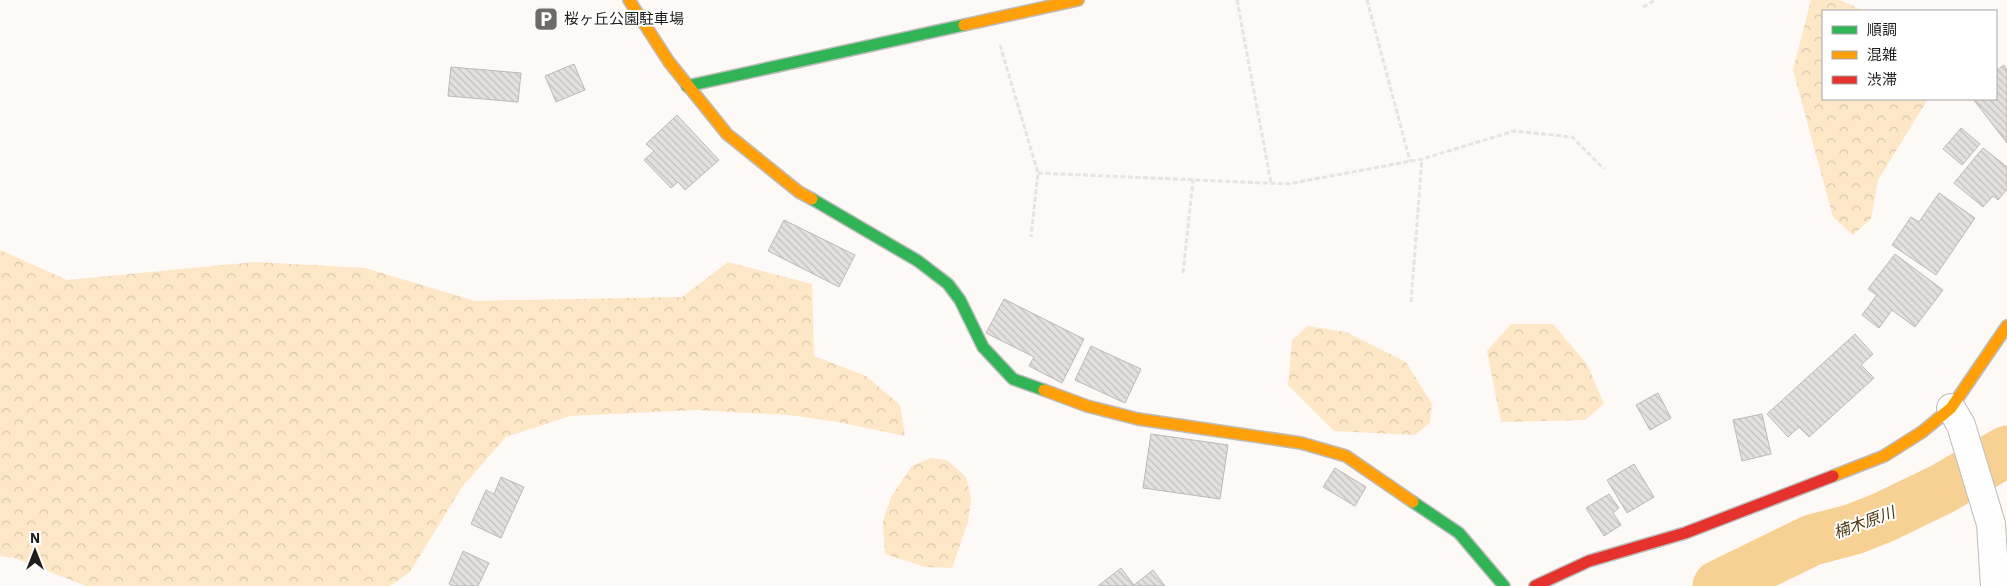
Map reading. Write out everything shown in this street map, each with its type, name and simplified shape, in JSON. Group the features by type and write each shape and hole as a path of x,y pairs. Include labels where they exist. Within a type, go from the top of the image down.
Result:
{"street":[{"path":"629,0 669,62 727,134 799,192 918,261 948,284 960,300 983,348 1012,379 1087,406 1138,419 1301,443 1346,456 1459,532 1504,586"},
{"path":"688,86 1066,1 1078,0"},
{"path":"1535,586 1589,561 1685,534 1884,456 1922,432 1956,416 2007,326"},
{"path":"1956,416 1991,524 1995,586"}],"path":[{"path":"1237,0 1271,183"},
{"path":"1367,0 1410,161"},
{"path":"1643,7 1655,0"},
{"path":"998,39 1038,173 1031,237"},
{"path":"1038,173 1288,184 1422,159 1514,131 1572,137 1604,169"},
{"path":"1411,302 1422,159"},
{"path":"1183,273 1193,180"}],"green space":[{"path":"1811,0 1840,0 1862,10 1822,10 1822,100 1927,100 1878,180 1871,219 1853,235 1833,217 1793,70"},
{"path":"0,250 67,280 255,262 365,268 475,301 682,297 728,262 812,284 814,356 866,376 900,405 905,436 838,422 789,415 697,410 570,416 506,437 462,487 410,572 390,586 86,586 15,558 0,556"},
{"path":"1511,324 1553,324 1587,364 1604,404 1585,420 1501,422 1487,351"},
{"path":"1308,326 1346,332 1406,362 1432,404 1430,423 1415,435 1334,431 1288,385 1292,340"},
{"path":"931,458 947,460 966,477 971,498 968,522 952,568 925,567 885,554 883,521 891,497 912,466"}],"building":[{"path":"574,64 585,90 556,102 545,76"},
{"path":"2004,65 2007,70 2007,143 1974,100 1997,100 1997,70"},
{"path":"451,67 521,73 518,102 448,96"},
{"path":"677,115 719,160 685,190 678,182 671,188 644,160 654,151 646,144"},
{"path":"1961,128 1980,144 1962,165 1943,149"},
{"path":"1983,148 2007,167 2007,189 1998,200 1993,196 1983,207 1954,183"},
{"path":"1939,193 1975,218 1936,275 1892,245 1911,217 1919,222"},
{"path":"784,220 855,255 839,287 768,251"},
{"path":"1895,254 1943,290 1915,327 1892,310 1879,328 1862,315 1877,295 1868,289"},
{"path":"1004,299 1084,339 1062,383 1029,366 1034,357 986,333"},
{"path":"1855,334 1873,354 1861,365 1874,378 1809,437 1799,427 1788,437 1767,414"},
{"path":"1091,346 1141,369 1125,403 1075,380"},
{"path":"1658,393 1671,418 1650,430 1636,405"},
{"path":"1762,414 1771,454 1742,461 1733,420"},
{"path":"1151,434 1228,445 1220,499 1143,488"},
{"path":"1634,464 1654,497 1627,513 1607,480"},
{"path":"1335,468 1366,487 1355,506 1323,487"},
{"path":"501,477 524,487 501,538 471,524 486,490 494,494"},
{"path":"1609,494 1619,508 1613,513 1621,525 1604,536 1586,508"},
{"path":"463,551 489,563 478,586 454,586 449,584"},
{"path":"1121,568 1134,585 1153,570 1165,586 1098,586"}],"waterway":[{"name":"楠木原川","path":"1718,586 1812,540 1854,529 1884,517 1942,489 2007,451"}],"traffic: fast":[{"path":"687,86 964,25"},
{"path":"812,199 918,261 948,284 960,300 983,347 1013,379 1044,390"},
{"path":"1413,502 1459,533 1504,586"}],"traffic: slow":[{"path":"629,0 669,62 727,134 799,192 812,199"},
{"path":"964,25 1078,0"},
{"path":"1833,476 1884,456 1922,432 1951,408 2007,326"},
{"path":"1044,390 1087,406 1138,419 1301,443 1346,456 1413,502"}],"traffic: jam":[{"path":"1535,586 1589,561 1685,533 1833,476"}],"place":[{"name":"桜ヶ丘公園駐車場","path":"546,19"}]}
